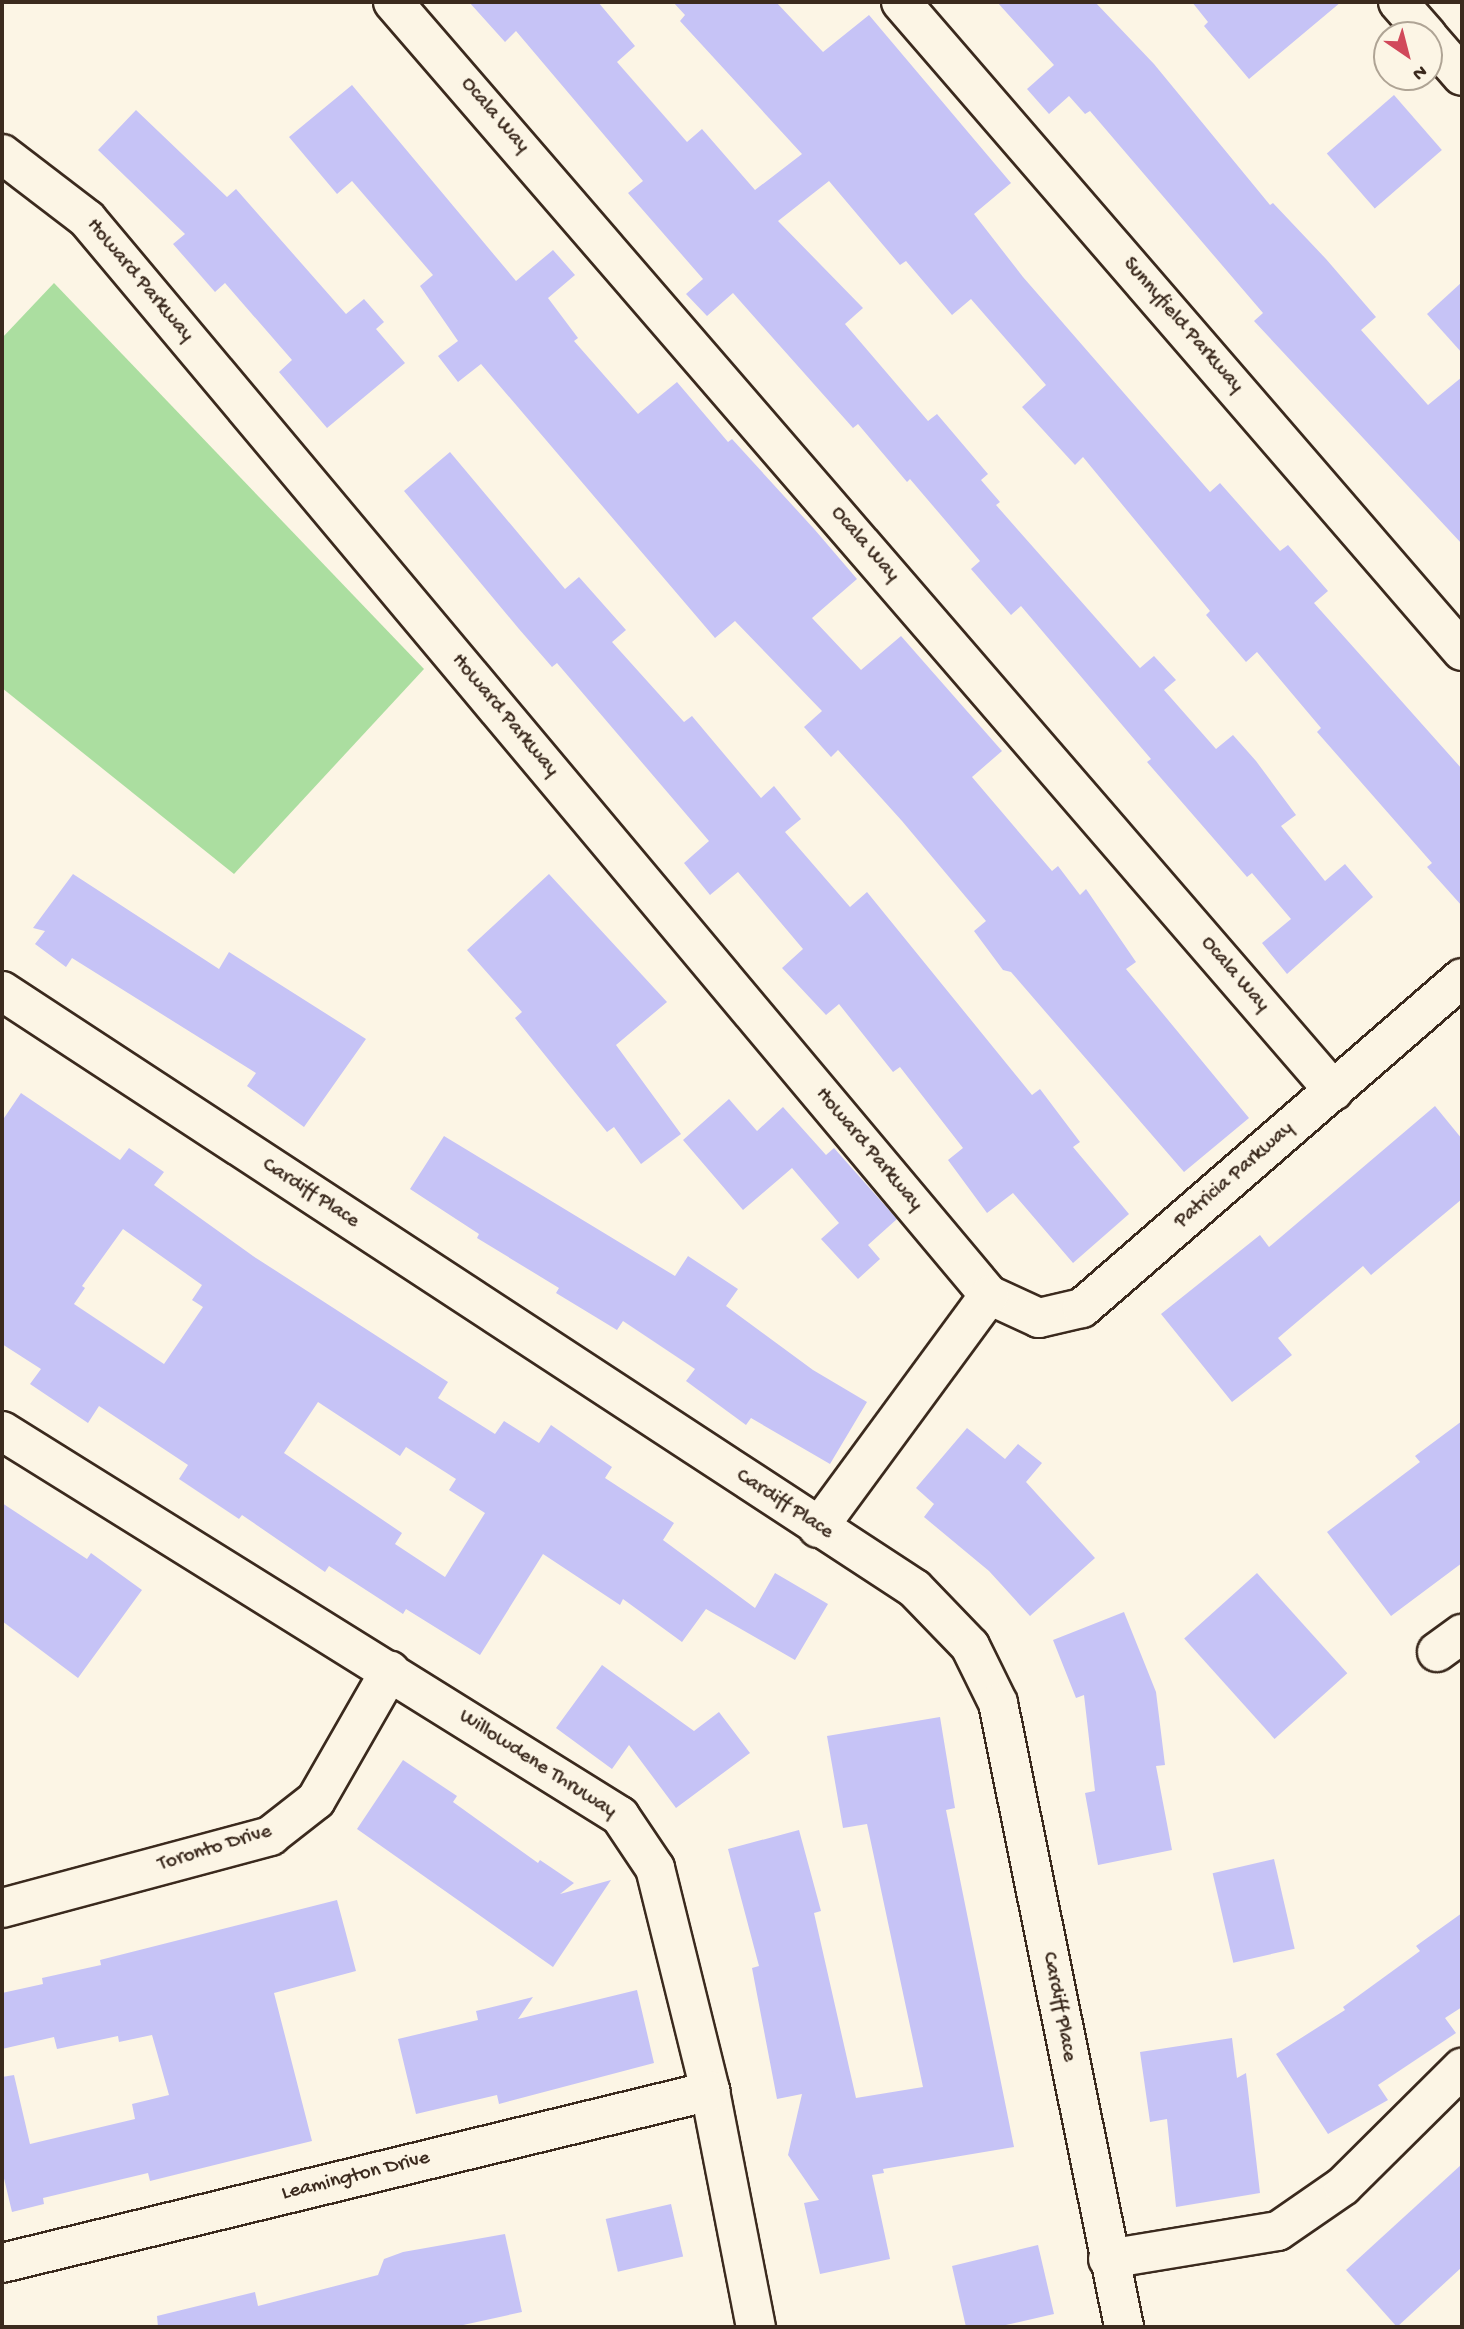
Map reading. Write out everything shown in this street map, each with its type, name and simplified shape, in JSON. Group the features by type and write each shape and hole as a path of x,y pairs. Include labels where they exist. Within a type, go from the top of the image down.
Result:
{"street":[{"name":"Ocala Way","path":"393,2 1334,1091"},
{"name":"Sunnyfield Parkway","path":"901,2 1462,651"},
{"path":"1398,2 1415,21"},
{"path":"1443,54 1462,76"},
{"name":"Howard Parkway","path":"2,154 87,219 989,1295"},
{"name":"Patricia Parkway","path":"989,1295 1039,1318 1082,1308 1462,978"},
{"name":"Cardiff Place","path":"2,991 818,1528 915,1589 970,1646 998,1703 1108,2259 1124,2327"},
{"path":"818,1528 989,1295"},
{"name":"Willowdene Thruway","path":"2,1431 620,1816 655,1868 709,2091 756,2327"},
{"name":"Toronto Drive","path":"2,1908 270,1836 316,1800 390,1671"},
{"path":"1108,2259 1278,2231 1343,2186 1462,2068"},
{"name":"Leamington Drive","path":"2,2263 709,2091"}],"green space":[{"path":"54,283 424,669 234,874 2,688 2,338"}],"building":[{"path":"469,2 598,2 635,46 617,62 687,142 702,129 755,190 802,154 680,21 685,15 673,2 776,2 823,52 869,15 1011,183 974,214 1023,277 1210,492 1220,483 1280,551 1288,545 1328,591 1314,603 1462,769 1462,906 1427,867 1432,863 1317,732 1321,728 1257,652 1246,662 1206,615 1210,611 1083,457 1075,465 1022,407 1046,385 971,299 952,315 906,261 900,265 829,181 778,221 863,308 845,324 928,421 937,414 988,474 981,480 1000,502 996,505 1140,668 1154,656 1176,680 1164,690 1216,749 1233,735 1256,761 1296,815 1281,826 1325,881 1345,864 1373,897 1287,974 1262,943 1291,919 1252,873 1247,877 1147,762 1151,759 1021,606 1011,615 971,569 980,561 910,479 907,482 858,424 853,428 733,293 707,316 686,294 703,279 628,193 643,181 516,31 505,42"},
{"path":"997,2 1095,2 1154,64 1270,205 1273,203 1326,259 1376,317 1361,330 1428,405 1462,377 1462,544 1254,321 1263,313 1090,111 1085,114 1069,96 1049,114 1027,89 1054,65"},
{"path":"1192,2 1341,2 1249,79 1204,26 1208,22"},
{"path":"352,85 516,281 553,250 575,275 548,298 578,338 574,341 638,414 677,382 728,442 732,439 815,530 857,579 812,618 861,670 901,636 1002,751 972,777 1052,871 1058,866 1080,895 1086,889 1136,962 1126,969 1249,1118 1184,1172 1011,972 1003,970 974,931 986,921 902,821 838,750 831,757 804,727 822,711 735,621 715,638 481,364 458,382 438,356 458,341 420,286 433,275 352,181 337,194 289,137"},
{"path":"1394,95 1442,150 1375,208 1327,153"},
{"path":"136,110 227,197 236,189 346,314 364,299 384,322 376,329 405,363 327,428 279,372 292,360 225,283 215,292 173,244 185,234 98,150"},
{"path":"1462,282 1462,353 1427,314"},
{"path":"450,452 565,589 579,577 626,630 612,642 684,722 692,716 761,798 774,786 801,819 785,832 850,907 867,892 1032,1095 1040,1089 1080,1142 1073,1147 1129,1214 1073,1263 1013,1193 987,1213 948,1160 963,1148 900,1067 893,1072 839,1004 826,1015 782,968 803,949 738,872 710,895 684,863 709,841 557,663 552,667 404,491"},
{"path":"73,874 219,969 229,952 366,1039 304,1127 247,1086 256,1073 72,958 66,967 35,944 45,931 33,928"},
{"path":"549,874 667,1002 616,1045 681,1134 641,1164 614,1127 607,1132 515,1018 522,1012 467,950"},
{"path":"21,1093 120,1160 129,1148 164,1172 154,1185 253,1256 448,1382 438,1398 495,1434 504,1421 539,1443 551,1425 612,1467 605,1478 674,1523 663,1540 755,1608 775,1573 828,1604 795,1660 706,1609 682,1642 623,1599 620,1605 543,1554 480,1655 406,1609 403,1614 329,1566 325,1572 242,1515 239,1519 179,1479 188,1465 99,1406 88,1423 30,1384 41,1369 2,1344 2,1121","holes":["123,1229 202,1285 192,1300 203,1307 164,1364 74,1304 85,1288 82,1286","318,1402 400,1456 406,1447 456,1479 449,1490 485,1513 445,1577 395,1544 402,1533 284,1453"]},
{"path":"729,1099 757,1131 783,1107 826,1155 834,1148 897,1219 868,1245 880,1259 858,1279 821,1239 839,1223 792,1168 743,1210 683,1140"},
{"path":"1435,1106 1462,1139 1462,1199 1371,1275 1363,1266 1278,1338 1292,1355 1232,1402 1161,1314 1260,1235 1269,1247"},
{"path":"444,1136 675,1276 688,1256 738,1289 726,1306 813,1370 867,1402 830,1464 751,1418 746,1425 686,1381 695,1369 623,1321 617,1330 556,1293 559,1288 477,1238 479,1234 410,1189"},
{"path":"1462,1421 1462,1563 1391,1616 1327,1532 1420,1462 1415,1456"},
{"path":"967,1428 1005,1459 1018,1444 1042,1463 1026,1482 1095,1558 1030,1616 989,1571 924,1517 934,1504 916,1488"},
{"path":"2,1503 87,1559 91,1553 142,1590 78,1678 2,1621"},
{"path":"1257,1573 1347,1673 1275,1739 1184,1639"},
{"path":"1124,1612 1156,1692 1165,1765 1156,1766 1172,1850 1098,1865 1085,1793 1095,1791 1084,1695 1076,1698 1053,1640"},
{"path":"602,1665 694,1731 719,1712 750,1753 676,1808 629,1745 612,1769 556,1728"},
{"path":"940,1717 955,1808 946,1810 1014,2147 883,2169 884,2173 872,2175 890,2259 820,2274 804,2203 819,2200 788,2155 802,2094 777,2099 752,1968 759,1966 728,1849 799,1830 821,1911 814,1913 856,2098 923,2087 867,1824 843,1828 827,1736"},
{"path":"403,1760 457,1796 453,1802 538,1863 540,1860 574,1883 560,1894 611,1880 553,1967 357,1829"},
{"path":"1274,1859 1295,1949 1233,1963 1213,1873"},
{"path":"337,1900 356,1971 274,1993 312,2141 150,2181 148,2173 43,2198 44,2204 12,2212 2,2170 2,2077 14,2075 30,2144 135,2119 132,2104 169,2095 152,2035 119,2042 118,2036 57,2049 54,2037 2,2049 2,1993 43,1984 42,1978 101,1965 100,1960"},
{"path":"1462,1913 1462,2007 1445,2018 1456,2033 1378,2085 1388,2100 1328,2134 1276,2054 1345,2010 1343,2007 1420,1951 1416,1946"},
{"path":"637,1990 654,2063 499,2104 497,2095 416,2114 398,2039 478,2020 476,2011 533,1997 518,2019"},
{"path":"1232,2038 1237,2078 1246,2073 1260,2193 1176,2207 1167,2119 1150,2122 1140,2052"},
{"path":"1462,2164 1462,2267 1397,2327 1346,2270"},
{"path":"671,2204 683,2257 618,2272 606,2219"},
{"path":"505,2234 522,2312 454,2327 158,2327 157,2316 255,2292 258,2306 378,2275 384,2259 403,2252"},
{"path":"1038,2245 1054,2314 997,2327 966,2327 952,2266"}]}
